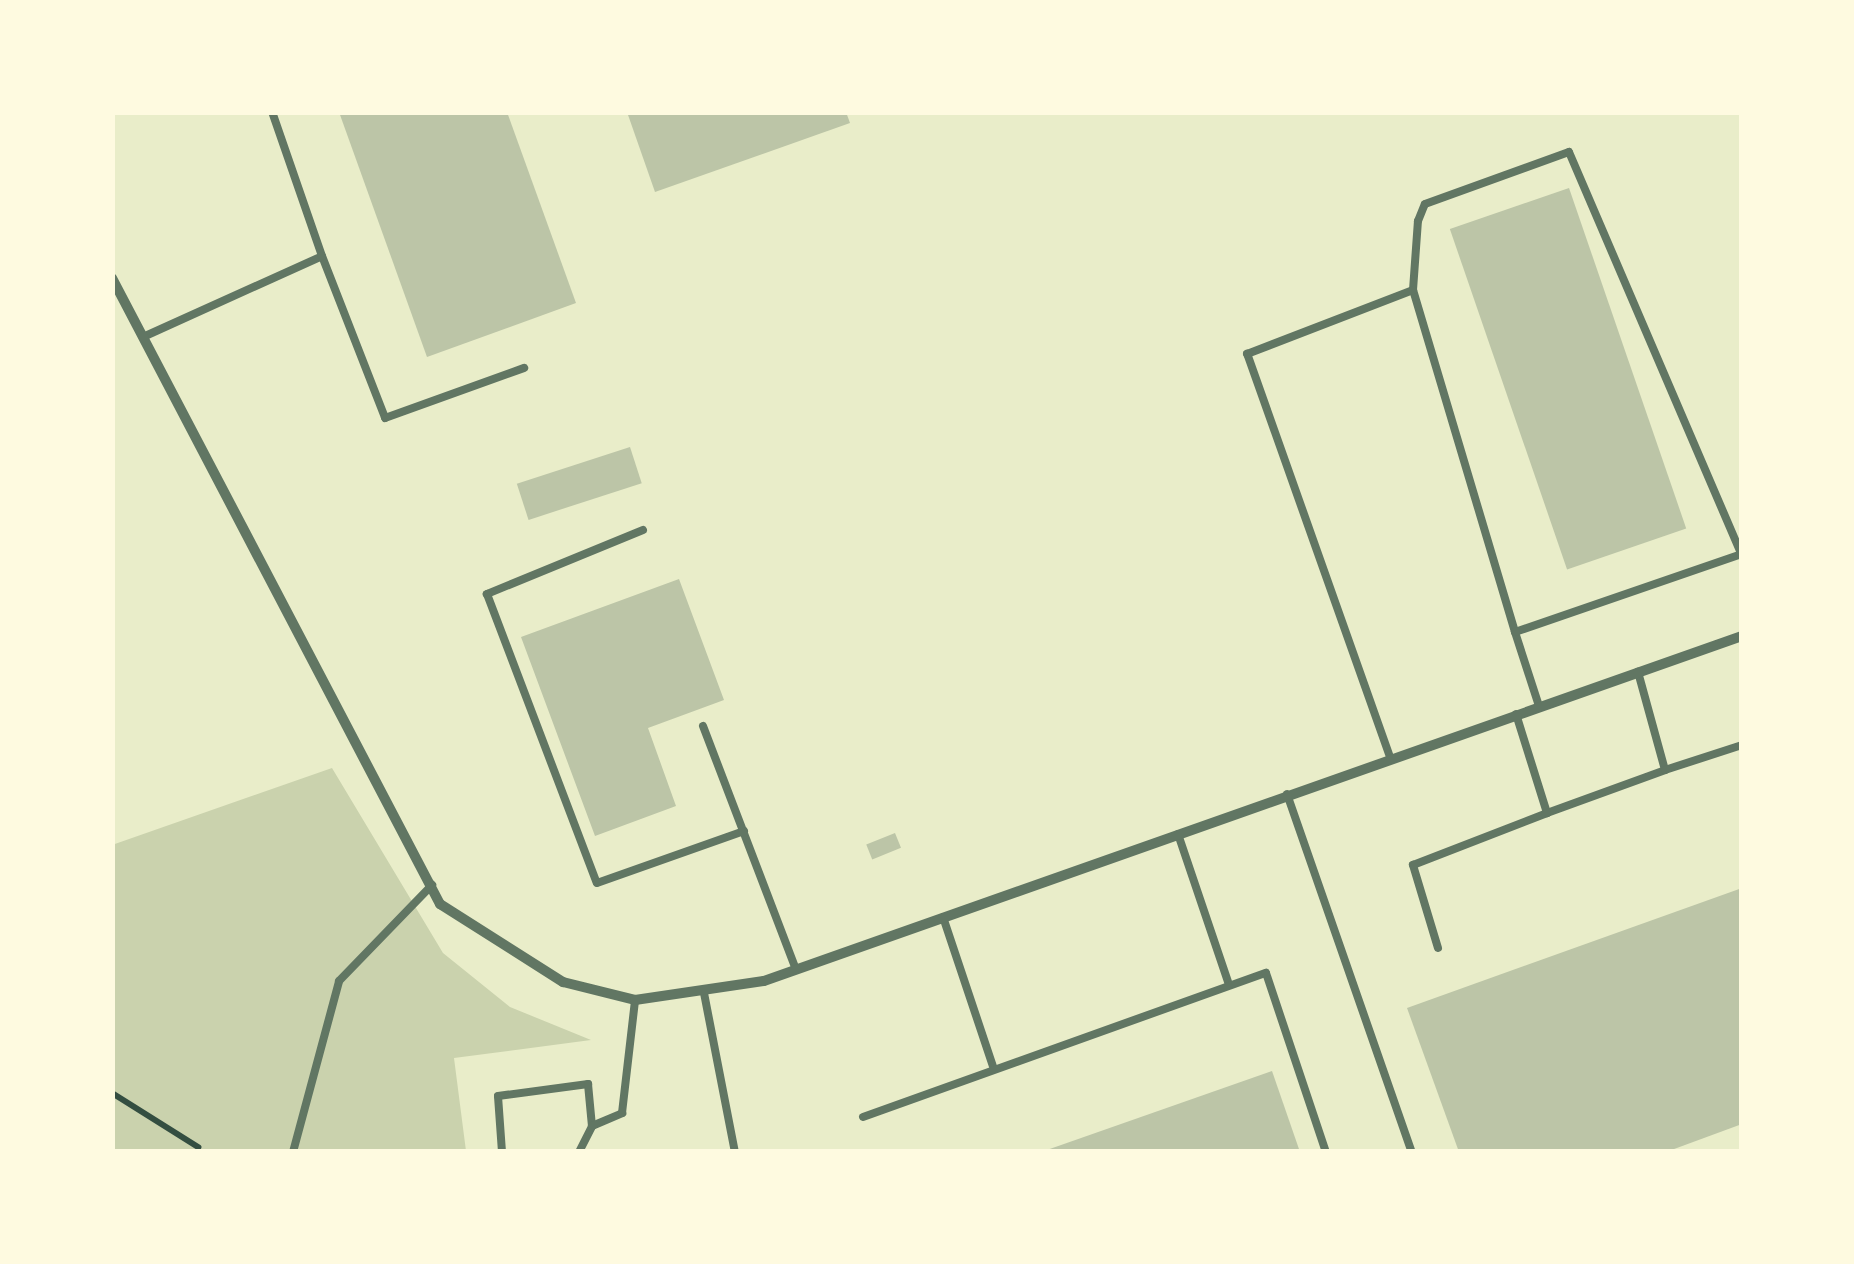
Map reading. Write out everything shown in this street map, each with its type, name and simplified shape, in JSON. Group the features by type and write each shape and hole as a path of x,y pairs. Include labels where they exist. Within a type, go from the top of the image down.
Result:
{"street":[{"path":"112,278 440,904 502,950 564,982 635,1000 704,993 796,970 1742,636"}],"lane":[{"path":"272,112 385,418 524,368"},
{"path":"1516,632 1741,554 1569,152 1425,204 1412,290 1516,632 1539,706"},
{"path":"143,337 322,256"},
{"path":"1390,758 1247,354 1412,290"},
{"path":"643,530 486,594 597,882 744,831"},
{"path":"1638,672 1665,770"},
{"path":"1516,714 1547,813"},
{"path":"702,726 796,970"},
{"path":"1438,948 1413,864 1742,744"},
{"path":"1287,794 1412,1152"},
{"path":"1178,834 1230,984"},
{"path":"293,1152 339,981 432,885"},
{"path":"943,917 994,1068"},
{"path":"863,1117 1266,973 1326,1152"},
{"path":"704,993 734,1152"},
{"path":"592,1126 622,1113 635,1000"},
{"path":"502,1152 498,1096 588,1084 592,1126 579,1152"}],"path":[{"path":"112,1094 198,1147"}],"green space":[{"path":"332,768 443,953 510,1007 591,1040 454,1058 466,1151 113,1151 112,845"}],"building":[{"path":"339,112 507,112 576,303 427,357"},
{"path":"627,112 846,112 850,123 655,192"},
{"path":"1569,188 1686,528 1567,569 1450,229"},
{"path":"630,447 642,483 529,520 517,484"},
{"path":"679,579 724,700 648,728 676,806 595,836 521,637"},
{"path":"895,833 901,848 872,859 866,845"},
{"path":"1742,888 1742,1124 1666,1152 1459,1152 1407,1008"},
{"path":"1272,1071 1300,1152 1044,1152 1044,1151"}]}
